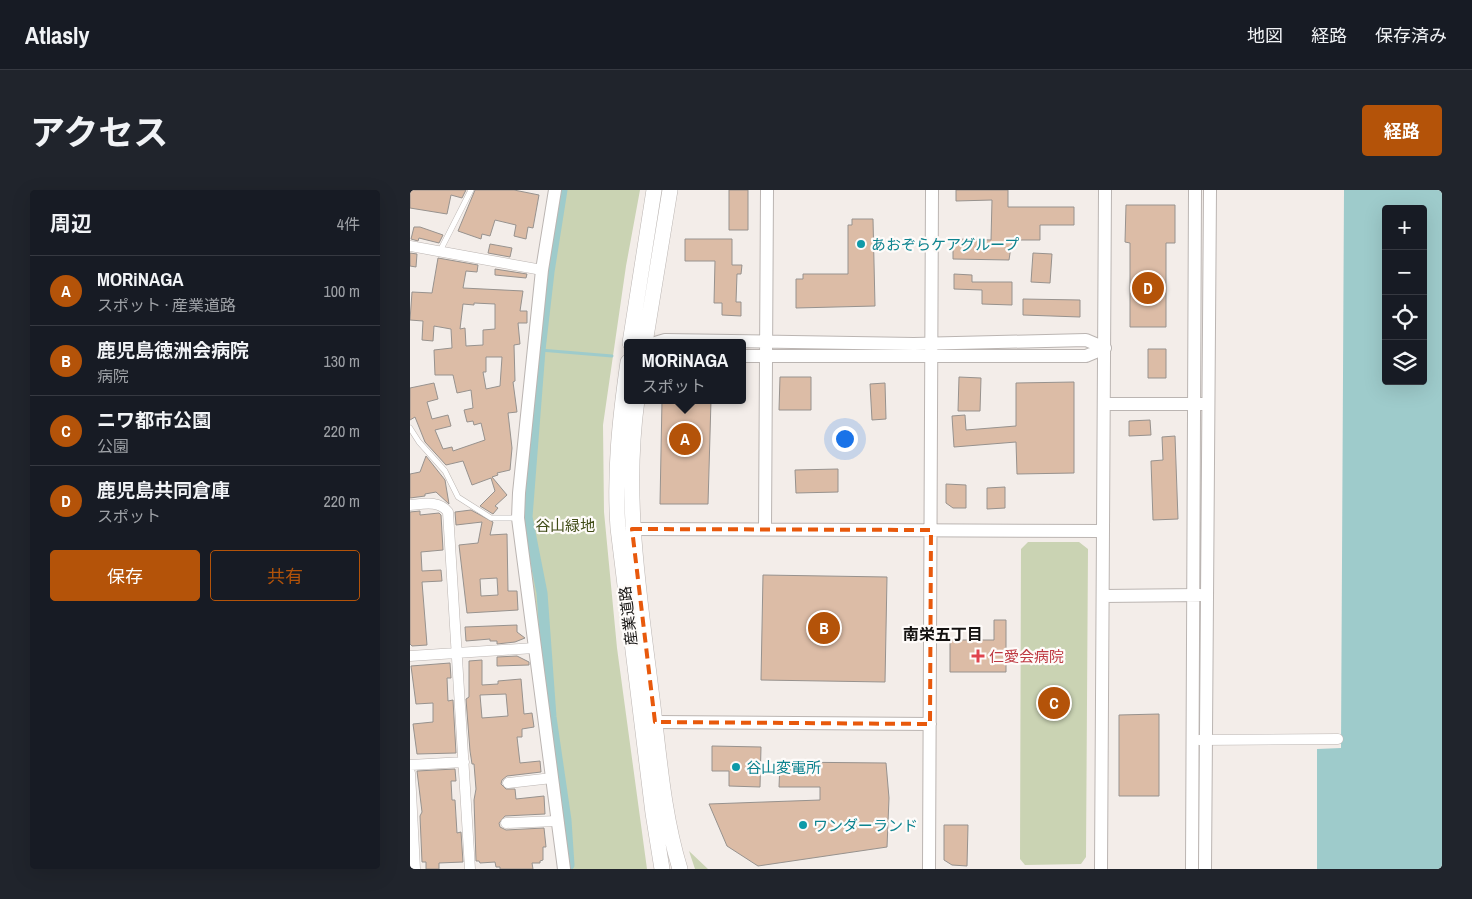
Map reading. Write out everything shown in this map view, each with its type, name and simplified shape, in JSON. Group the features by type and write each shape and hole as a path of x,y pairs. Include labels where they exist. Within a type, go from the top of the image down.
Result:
{"main road":[{"path":"631,339 654,190"},
{"path":"646,339 670,190"},
{"name":"産業道路","path":"624,390 618,432 618,520 633,658 662,869"},
{"name":"産業道路","path":"637,404 632,461 632,528 669,824 680,869"}],"street":[{"path":"555,190 542,270 518,518 564,869"},
{"path":"765,528 767,190"},
{"path":"929,869 932,190"},
{"path":"1101,869 1106,190"},
{"path":"1192,869 1195,190"},
{"path":"1205,869 1210,190"},
{"path":"410,246 542,270"},
{"path":"746,340 931,350"},
{"path":"746,356 931,350 1086,340 1105,348"},
{"path":"1105,404 1208,404"},
{"path":"410,506 437,504 444,507 448,512 470,869"},
{"path":"632,528 1103,531"},
{"path":"1103,596 1207,595"},
{"path":"410,656 534,648"},
{"path":"655,722 930,724"},
{"path":"1193,740 1338,739"},
{"path":"410,765 464,762"},
{"path":"410,773 415,869"},
{"path":"508,783 552,778"},
{"path":"506,823 557,820"}],"lane":[{"path":"440,251 470,190"},
{"path":"410,428 419,442 445,471 458,497 491,518 518,518"}],"highlighted area":[{"path":"632,529 931,530 930,724 655,722"}],"green space":[{"name":"谷山緑地","path":"560,190 640,190 626,266 603,425 604,512 617,648 647,869 568,869 525,517 530,433 547,272"},
{"path":"1028,542 1079,542 1088,549 1086,857 1081,864 1025,865 1020,859 1021,549"},
{"path":"689,851 708,869 695,869"}],"water":[{"path":"1344,190 1442,190 1442,869 1317,869 1317,749 1341,748"}],"building":[{"path":"410,190 466,190 462,198 451,195 447,214 410,208"},
{"path":"475,190 514,190 539,195 533,228 528,227 526,239 514,236 516,225 495,220 490,236 482,234 481,239 458,231"},
{"path":"729,190 748,190 748,230 729,230"},
{"path":"956,190 1008,190 1008,207 1074,207 1074,225 1040,225 1040,240 1012,240 1009,260 953,259 953,239 991,240 992,200 956,201"},
{"path":"1126,205 1175,205 1175,243 1166,243 1166,327 1130,327 1130,243 1125,242"},
{"path":"852,219 873,219 875,306 796,308 796,279 803,279 803,274 848,274 848,225 852,225"},
{"path":"414,227 420,227 443,235 439,243 419,238 418,241 411,239"},
{"path":"685,239 732,239 732,265 742,265 741,274 737,274 736,302 741,302 741,316 722,315 722,303 714,303 715,261 685,261"},
{"path":"490,244 512,248 510,257 488,253"},
{"path":"410,253 417,254 416,267 410,266"},
{"path":"1033,253 1052,254 1050,283 1031,282"},
{"path":"438,258 478,265 477,272 466,271 463,288 523,291 520,311 527,311 527,323 518,323 520,344 514,345 515,381 513,382 517,412 508,413 512,448 510,470 497,473 498,475 492,477 507,495 495,506 498,508 493,514 480,506 495,491 491,478 472,485 463,461 446,465 425,442 415,417 410,420 410,388 434,383 438,399 427,402 432,419 448,415 451,426 435,430 443,449 452,447 453,451 485,440 481,423 474,425 473,421 467,422 464,410 473,408 471,390 457,393 453,375 435,375 434,350 452,348 451,329 434,326 433,341 422,340 423,321 410,320 412,292 432,293","holes":["474,303 495,304 495,329 483,330 483,345 466,346 465,328 460,329 463,304 474,305","486,357 502,357 500,386 486,389 483,372 486,372"]},
{"path":"495,269 527,274 526,278 495,275"},
{"path":"954,274 972,275 972,282 1012,282 1012,305 982,304 982,290 954,289"},
{"path":"1023,299 1080,300 1080,317 1023,315"},
{"path":"1148,349 1166,349 1166,378 1148,378"},
{"path":"780,377 811,377 811,410 779,410"},
{"path":"959,377 981,378 980,411 958,411"},
{"path":"1074,382 1074,473 1017,474 1016,442 954,447 952,416 965,415 966,430 1016,426 1016,383"},
{"path":"885,383 886,419 872,420 870,384"},
{"path":"662,404 711,404 708,504 660,504"},
{"path":"1150,420 1151,435 1129,436 1129,421"},
{"path":"1175,436 1178,519 1153,520 1151,461 1163,460 1162,437"},
{"path":"426,456 445,480 449,504 436,492 410,498 410,474 420,472"},
{"path":"838,469 838,492 796,493 795,470"},
{"path":"946,484 966,485 966,508 953,508 946,503"},
{"path":"1005,487 1005,508 987,509 987,488"},
{"path":"471,510 493,522 490,535 507,534 508,591 517,591 518,610 467,613 459,545 478,543 482,522 456,525 455,512","holes":["497,578 498,595 481,596 480,579"]},
{"path":"420,511 420,515 439,513 441,515 443,550 421,552 422,571 441,570 442,581 422,582 427,645 412,646 410,644 410,512"},
{"path":"763,575 887,577 885,682 761,680"},
{"name":"仁愛会病院","path":"994,620 1006,620 1006,672 950,672 950,640 994,640"},
{"path":"517,625 517,632 525,638 515,642 497,644 497,641 490,641 490,639 466,641 465,627"},
{"path":"517,656 529,662 529,665 497,666 497,657"},
{"path":"482,660 482,685 498,684 498,681 521,679 524,714 532,713 534,727 522,729 522,737 517,737 520,763 540,761 541,772 507,776 502,780 501,784 506,789 515,789 516,799 544,796 545,814 505,816 499,823 500,827 506,830 544,828 546,847 543,847 543,860 540,863 532,863 533,869 500,869 500,867 496,867 495,862 480,863 476,861 474,800 476,789 474,764 472,764 470,751 466,699 469,697 469,661","holes":["506,694 508,716 482,718 480,695"]},
{"path":"450,663 451,678 447,678 448,701 453,700 456,753 417,754 413,724 433,722 433,703 416,704 411,666"},
{"path":"1159,714 1159,796 1119,796 1119,715"},
{"name":"谷山変電所","path":"712,746 761,747 760,787 729,786 729,771 712,771"},
{"name":"ワンダーランド","path":"780,762 886,763 889,798 887,847 758,866 727,846 709,804 820,800 820,787 779,787"},
{"path":"455,769 456,781 451,781 452,800 455,800 457,833 461,832 463,862 439,863 439,869 426,869 426,862 422,862 420,816 422,812 417,771"},
{"path":"944,825 968,825 967,866 952,865 944,860"}],"waterway":[{"path":"562,190 549,272 540,350 527,517 542,593 551,717 566,820 569,865"},
{"path":"540,350 612,356"}],"place":[{"name":"あおぞらケアグループ","path":"861,244"},
{"name":"鹿児島共同倉庫","path":"1148,288"},
{"name":"MORiNAGA","path":"685,439"},
{"name":"鹿児島徳洲会病院","path":"824,628"},
{"name":"仁愛会病院","path":"978,656"},
{"name":"ニワ都市公園","path":"1054,703"},
{"name":"谷山変電所","path":"736,767"},
{"name":"ワンダーランド","path":"803,825"}],"district":[{"name":"南栄五丁目","path":"943,634"}]}
